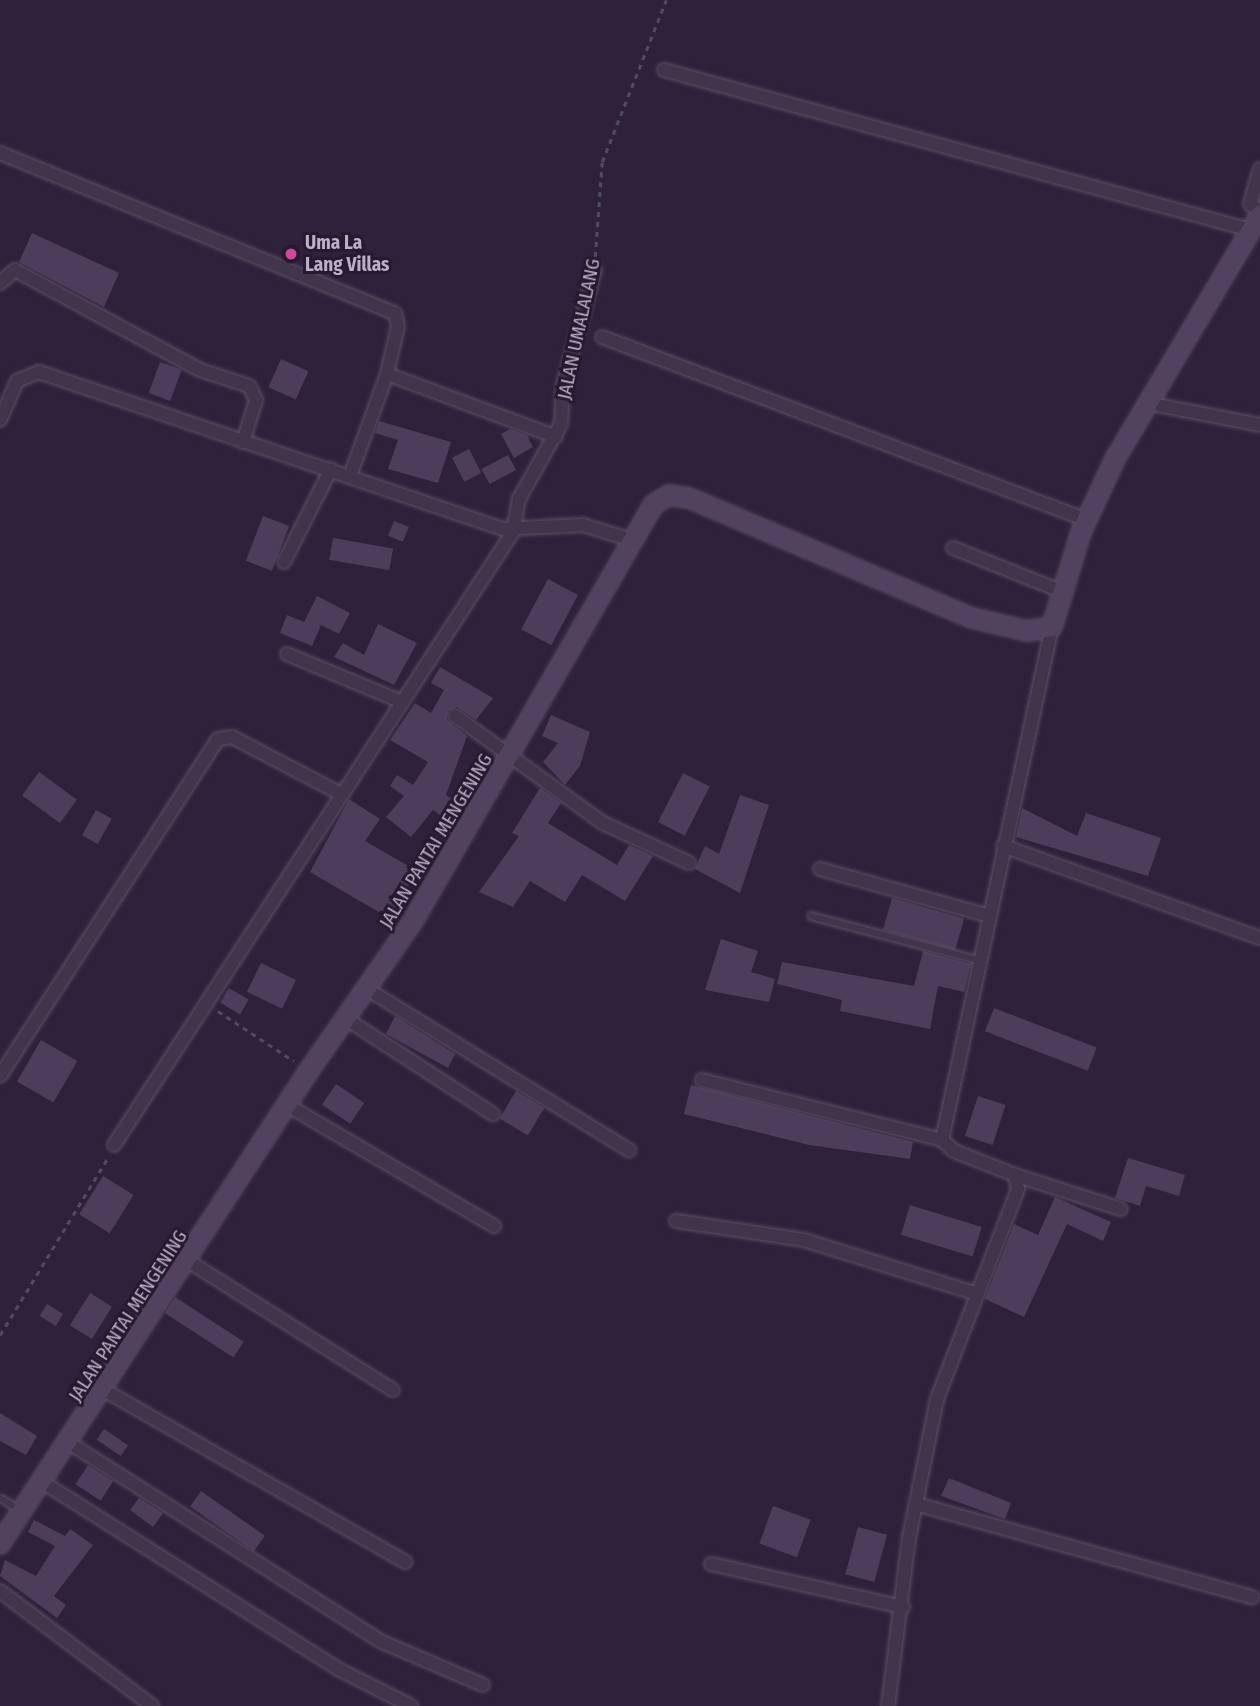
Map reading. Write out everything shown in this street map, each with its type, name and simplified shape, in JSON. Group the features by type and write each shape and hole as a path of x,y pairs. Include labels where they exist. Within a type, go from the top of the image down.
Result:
{"street":[{"path":"664,70 1257,219"},
{"path":"0,153 395,313 398,326 387,374 350,476"},
{"path":"1257,219 1250,204 1260,169"},
{"path":"942,1140 983,961 1003,846 1052,627 1087,520 1115,459 1152,404 1257,219"},
{"name":"JALAN UMALALANG","path":"509,531 519,499 556,437 594,269"},
{"path":"0,283 15,270 200,370 254,389 243,442"},
{"path":"602,337 1087,520"},
{"path":"0,420 17,381 39,372 509,531 583,525 632,540"},
{"path":"387,374 556,437"},
{"path":"1152,404 1260,425"},
{"path":"284,562 331,469"},
{"name":"JALAN PANTAI MENGENING","path":"0,1544 71,1444 307,1072 348,1020 511,759 653,505 678,496 972,618 1027,631 1052,627"},
{"path":"114,1145 509,531"},
{"path":"953,548 1063,592"},
{"path":"287,654 400,701"},
{"path":"456,716 511,759 603,822 689,863"},
{"path":"0,1076 218,739 232,737 341,794"},
{"path":"1003,846 1260,938"},
{"path":"820,869 989,916"},
{"path":"367,989 629,1150"},
{"path":"348,1020 493,1114"},
{"path":"702,1080 942,1140 954,1151 1015,1175 1121,1209"},
{"path":"287,1105 494,1226"},
{"path":"888,1706 916,1504 937,1399 1018,1189 1015,1175"},
{"path":"676,1221 804,1240 976,1294"},
{"path":"188,1261 393,1390"},
{"path":"104,1390 405,1562"},
{"path":"71,1444 380,1641 484,1685"},
{"path":"44,1483 340,1670 411,1706"},
{"path":"916,1504 1252,1597"},
{"path":"711,1564 903,1607"},
{"path":"0,1591 152,1706"}],"lane":[{"path":"811,916 983,961"},
{"path":"0,1498 24,1513"}],"path":[{"name":"JALAN UMALALANG","path":"594,269 602,162 666,0"},
{"path":"204,1003 261,1034 307,1072"},
{"path":"0,1335 114,1145"}],"building":[{"path":"32,233 119,273 104,307 19,262"},
{"path":"281,359 308,371 296,400 268,387"},
{"path":"160,362 182,370 170,401 149,393"},
{"path":"379,421 451,442 438,483 388,469 398,440 375,433"},
{"path":"510,429 527,435 533,447 514,458 501,434"},
{"path":"469,449 481,473 464,482 452,458"},
{"path":"508,455 516,470 489,484 482,469"},
{"path":"263,516 289,526 272,571 246,561"},
{"path":"394,521 409,527 403,542 388,536"},
{"path":"333,538 393,549 389,570 329,560"},
{"path":"548,579 578,595 551,645 521,629"},
{"path":"317,596 350,613 339,634 321,625 312,646 280,633 287,615 304,622"},
{"path":"378,624 417,643 394,685 334,657 343,643 364,655"},
{"path":"440,667 493,698 476,720 457,707 448,711 447,720 467,736 446,795 460,805 449,822 433,810 411,837 386,817 404,796 390,786 397,775 413,785 428,762 390,740 415,703 431,713 444,690 431,683"},
{"path":"551,715 590,732 580,766 565,785 543,762 558,743 542,736"},
{"path":"39,772 77,800 60,823 22,795"},
{"path":"683,773 710,787 685,836 658,822"},
{"path":"540,788 561,803 548,823 617,865 629,845 653,856 625,901 582,875 565,902 530,881 513,907 479,892 519,836 512,833"},
{"path":"740,795 769,805 740,893 695,869 705,846 719,854"},
{"path":"349,799 380,819 365,841 417,871 389,918 310,872"},
{"path":"1022,808 1077,836 1086,813 1161,838 1148,876 1016,837"},
{"path":"96,810 112,819 98,844 82,835"},
{"path":"892,898 964,919 955,950 883,930"},
{"path":"721,939 758,951 751,972 775,979 769,1002 705,990"},
{"path":"923,951 971,964 964,992 938,986 930,1029 840,1011 842,1000 777,984 782,962 914,986"},
{"path":"261,963 296,980 282,1009 247,992"},
{"path":"229,988 249,1000 240,1014 220,1003"},
{"path":"994,1008 1097,1047 1088,1071 985,1031"},
{"path":"395,1016 455,1054 448,1068 386,1034"},
{"path":"41,1040 77,1061 53,1103 17,1082"},
{"path":"336,1084 364,1103 350,1124 322,1105"},
{"path":"691,1085 913,1142 910,1159 809,1145 684,1114"},
{"path":"516,1091 544,1108 528,1135 500,1118"},
{"path":"978,1096 1006,1105 993,1145 965,1136"},
{"path":"1128,1158 1185,1175 1179,1196 1146,1186 1140,1206 1115,1198"},
{"path":"103,1176 134,1195 110,1233 79,1214"},
{"path":"1055,1197 1111,1222 1103,1241 1067,1224 1024,1317 985,1299 1014,1224 1038,1235"},
{"path":"910,1205 982,1227 973,1257 901,1235"},
{"path":"90,1293 112,1307 92,1339 70,1325"},
{"path":"175,1297 244,1342 233,1358 165,1313"},
{"path":"47,1304 63,1314 56,1326 40,1316"},
{"path":"0,1413 37,1436 26,1455 0,1441"},
{"path":"104,1429 128,1445 121,1456 97,1440"},
{"path":"88,1465 113,1481 101,1501 75,1484"},
{"path":"949,1478 1011,1503 1005,1519 941,1496"},
{"path":"201,1491 265,1536 254,1551 190,1507"},
{"path":"139,1498 163,1513 153,1527 130,1510"},
{"path":"773,1506 811,1520 797,1557 759,1544"},
{"path":"34,1520 65,1536 70,1529 93,1545 54,1596 66,1605 57,1618 0,1576 5,1560 36,1576 55,1546 28,1532"},
{"path":"858,1527 887,1535 874,1582 845,1574"}],"place":[{"name":"Uma La Lang Villas","path":"291,254"}]}
